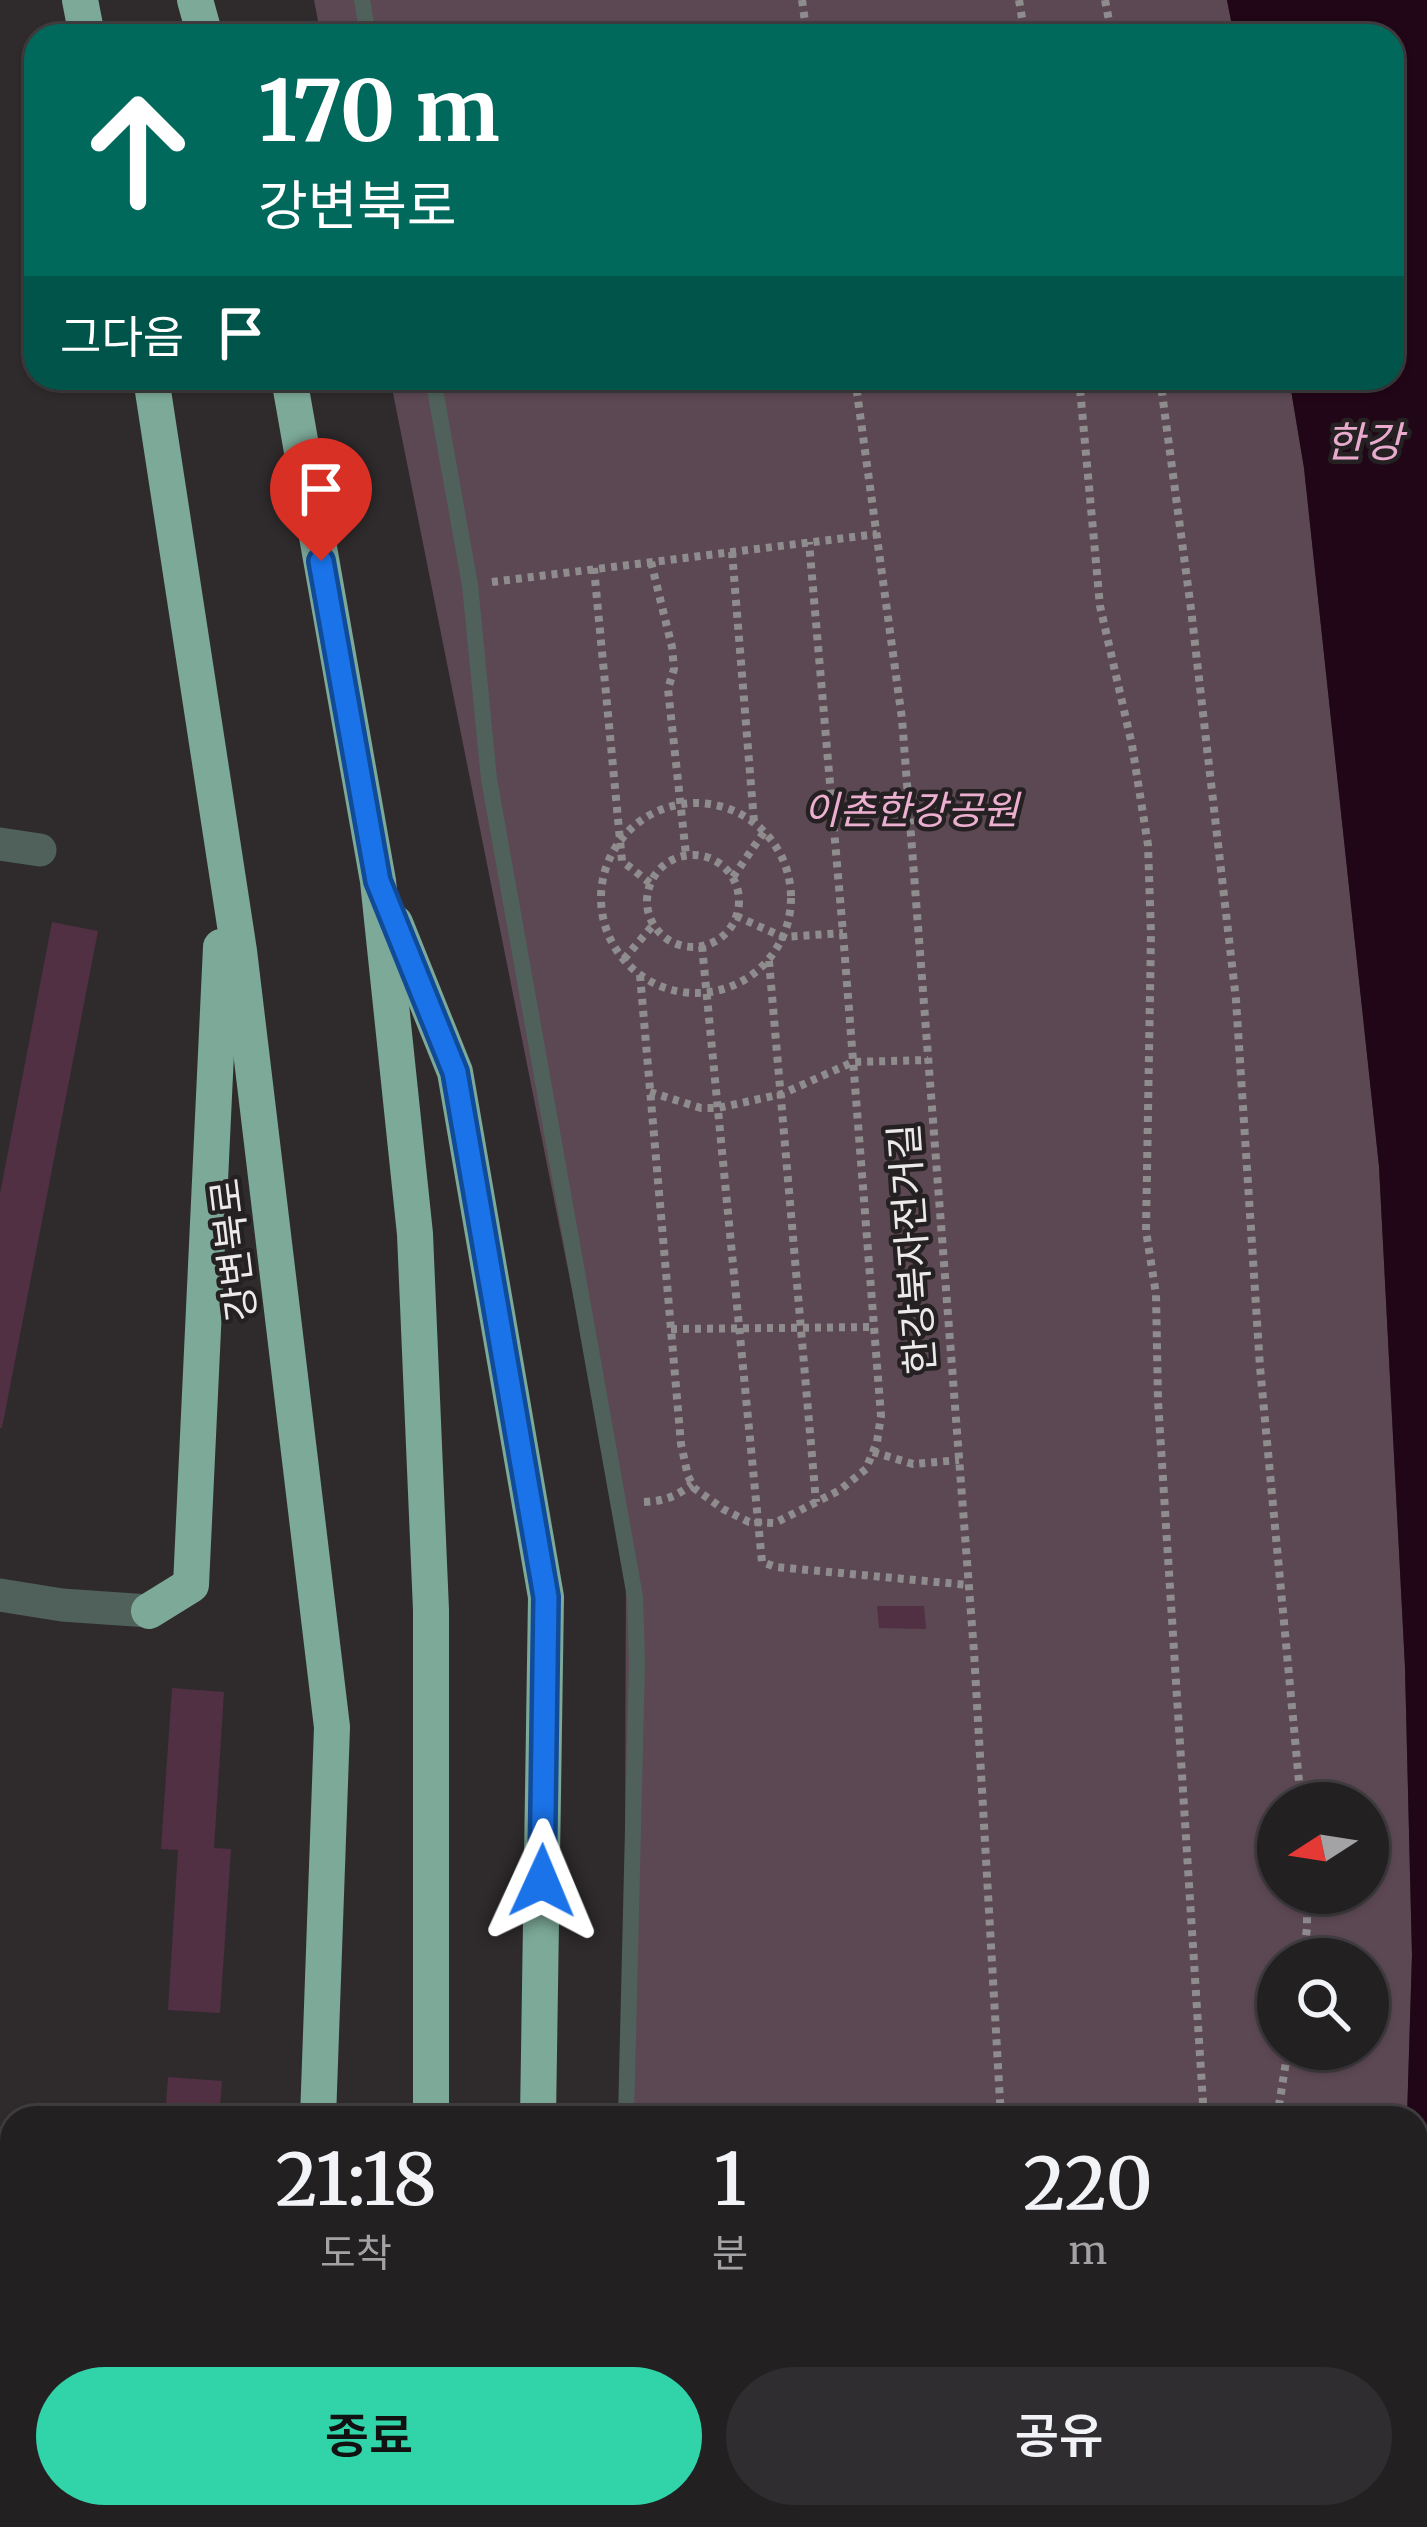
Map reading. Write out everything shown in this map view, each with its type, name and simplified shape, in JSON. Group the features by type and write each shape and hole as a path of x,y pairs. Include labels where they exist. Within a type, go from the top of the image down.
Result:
{"highway":[{"name":"강변북로","path":"153,390 242,975 332,1726 318,2106"},
{"path":"291,390 378,881 415,1234 431,1610 431,2106"},
{"path":"148,1611 191,1585 225,859"},
{"path":"378,881 455,1072 546,1597 538,2106"}],"street":[{"path":"0,844 40,850"},
{"path":"0,1594 62,1605 148,1611"}],"lane":[{"path":"435,390 470,585 489,779 635,1597 638,1663 626,2106"}],"path":[{"name":"한강북자전거길","path":"858,390 902,719 969,1585 999,2106"},
{"path":"1080,390 1100,606 1132,745 1148,845 1146,1231 1156,1294 1158,1401 1203,2106"},
{"path":"1162,390 1236,1000 1260,1367 1299,1782"},
{"path":"470,585 877,534"},
{"path":"640,975 681,1444 688,1476 723,1509 749,1522 775,1523 841,1490 866,1469 881,1416 808,542"},
{"path":"732,552 754,822"},
{"path":"651,562 672,647 674,670 668,689 686,855"},
{"path":"594,568 622,861 650,884"},
{"path":"680,804 731,809 754,822 772,840 791,889 790,916 769,959 747,980 723,990 671,990 640,975 611,942 602,917 606,865 619,842 636,823 657,810 680,804"},
{"path":"733,878 764,832"},
{"path":"697,854 724,866 733,878 739,906 726,934 702,946 681,946 654,924 647,898 650,884 669,861 697,854"},
{"path":"736,916 783,937 843,933"},
{"path":"624,959 654,924"},
{"path":"702,946 762,1562 969,1585"},
{"path":"769,959 816,1502"},
{"path":"650,1092 701,1108 718,1108 782,1094 853,1062 928,1060"},
{"path":"671,1328 874,1327"},
{"path":"873,1452 913,1464 959,1460"},
{"path":"619,1504 666,1500 692,1484"},
{"path":"1279,2106 1285,2070"}],"green space":[{"path":"314,0 1227,0 1232,24 319,24"},
{"name":"이촌한강공원","path":"392,390 1291,390 1304,468 1379,1166 1405,1667 1412,1955 1407,2106 624,2106 626,1560"}],"water":[{"name":"한강","path":"1227,0 1427,0 1427,2106 1407,2106 1412,1955 1405,1667 1379,1166 1304,468 1291,390 1404,390 1404,24 1232,24"}],"building":[{"path":"52,922 98,931 0,1428 0,1194"},
{"path":"877,1606 924,1606 926,1629 879,1628"},
{"path":"172,1688 224,1692 214,1848 231,1849 220,2013 168,2010 178,1850 161,1849"},
{"path":"168,2077 222,2081 220,2106 166,2106"}],"route":[{"path":"321,561 378,881 455,1072 546,1597 542,1881"}]}
